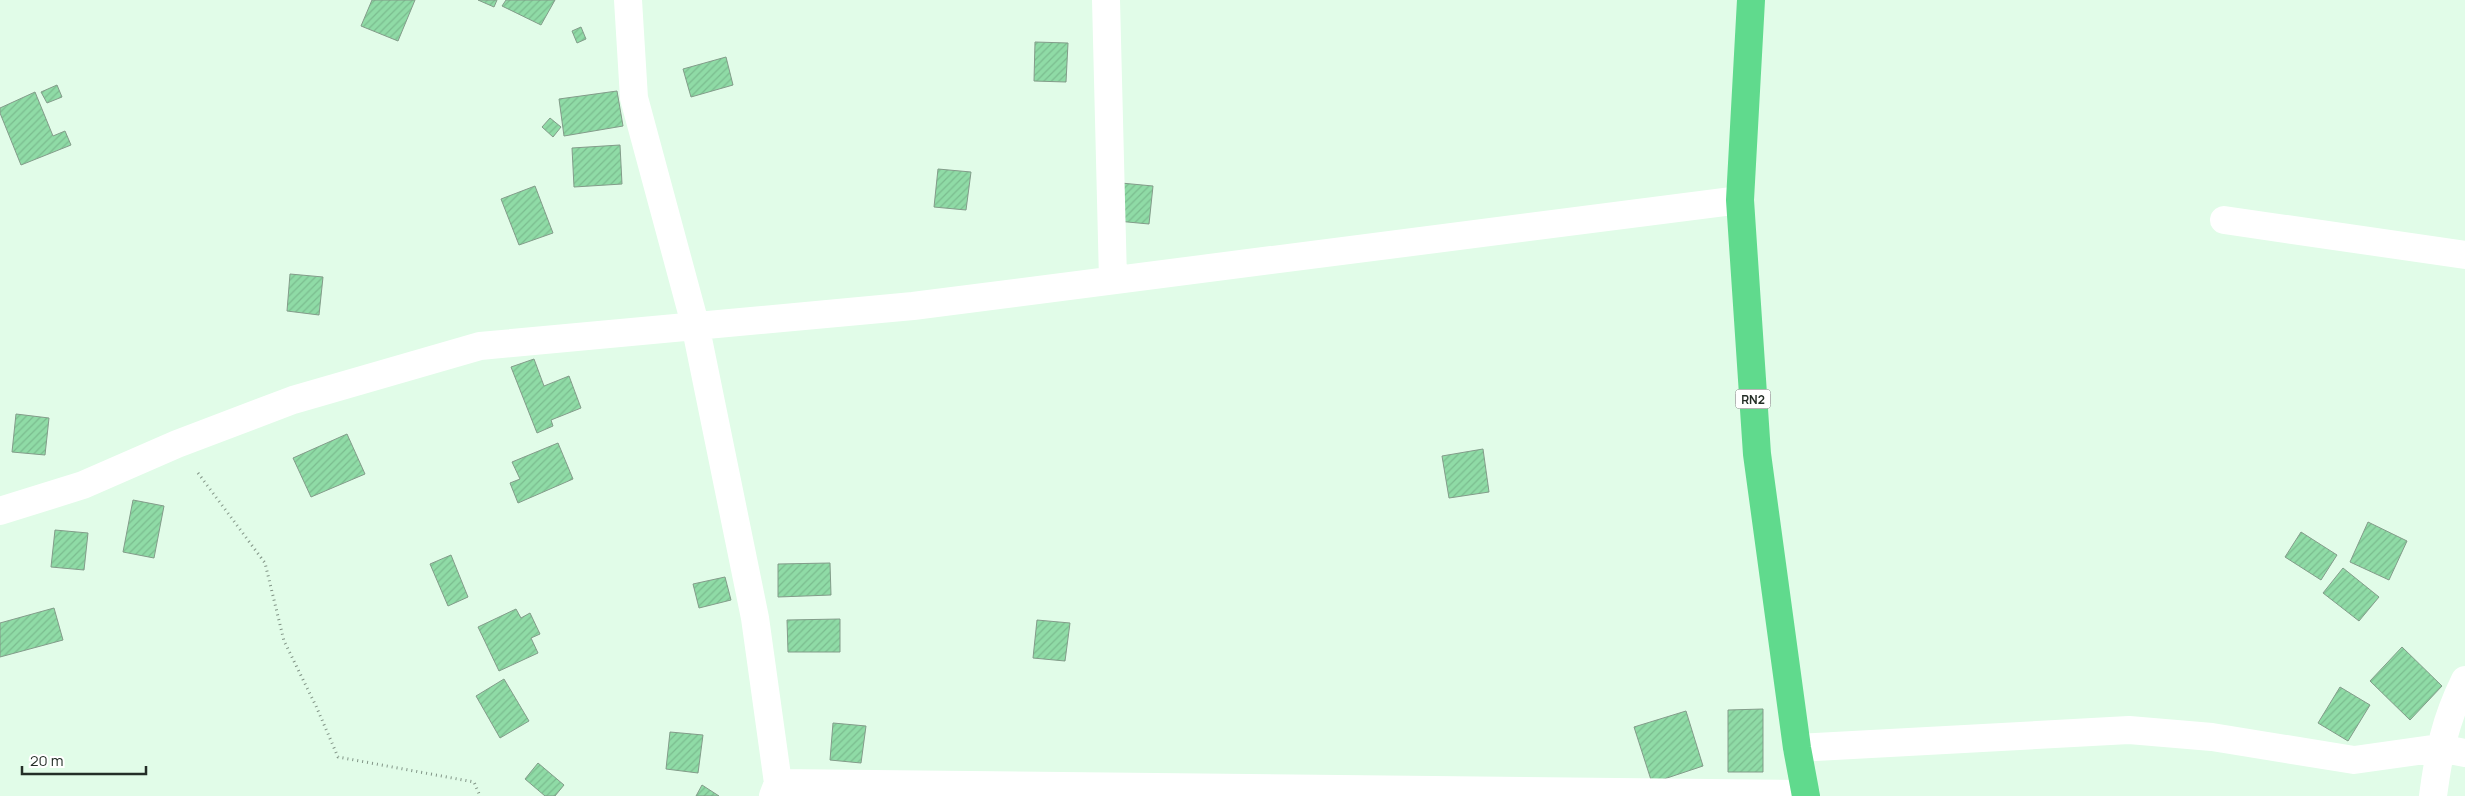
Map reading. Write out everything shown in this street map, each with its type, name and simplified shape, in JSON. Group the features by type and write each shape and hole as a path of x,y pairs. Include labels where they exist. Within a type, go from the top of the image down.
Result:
{"highway":[{"name":"RN2","path":"1751,0 1740,200 1757,454 1797,748 1806,795"}],"street":[{"path":"628,0 634,98 695,324 755,618 775,790 1806,795"},
{"path":"1106,0 1113,280"},
{"path":"0,511 84,485 177,444 293,400 480,346 695,324 913,306 1740,200"},
{"path":"2224,220 2465,255"},
{"path":"2433,796 2452,750 2450,709 2465,680"},
{"path":"1797,748 2129,730 2212,737 2354,760 2452,750"}],"path":[{"path":"177,444 265,563 284,641 316,706 338,757 474,782 480,796"}],"building":[{"path":"372,0 415,0 398,41 361,26"},
{"path":"478,0 497,0 494,7"},
{"path":"506,0 555,0 541,25 502,6"},
{"path":"581,27 586,39 577,43 572,31"},
{"path":"1035,42 1068,43 1066,82 1034,81"},
{"path":"726,57 733,85 691,97 683,69"},
{"path":"57,85 62,97 47,103 41,92"},
{"path":"617,91 623,126 564,136 559,99"},
{"path":"35,92 53,136 65,131 71,145 21,165 0,113 0,108"},
{"path":"550,118 561,127 553,137 542,127"},
{"path":"620,145 622,184 574,187 572,148"},
{"path":"938,169 971,172 966,210 934,207"},
{"path":"1121,183 1153,186 1149,224 1117,221"},
{"path":"535,186 553,233 519,245 501,199"},
{"path":"290,274 323,277 319,315 287,311"},
{"path":"534,359 544,386 569,376 581,408 551,420 553,426 537,433 511,367"},
{"path":"16,414 49,418 45,455 12,452"},
{"path":"347,434 365,474 311,497 293,458"},
{"path":"558,443 573,479 518,503 510,483 520,479 512,462"},
{"path":"1483,449 1489,492 1449,498 1442,456"},
{"path":"133,500 164,506 154,558 123,552"},
{"path":"2368,522 2407,541 2389,580 2350,562"},
{"path":"55,530 88,533 84,570 51,567"},
{"path":"2301,532 2337,555 2321,580 2285,557"},
{"path":"451,555 468,597 448,606 430,564"},
{"path":"830,563 831,595 778,597 778,564"},
{"path":"2343,568 2379,597 2359,621 2323,593"},
{"path":"725,577 731,600 699,608 693,584"},
{"path":"54,608 63,640 0,657 0,623"},
{"path":"516,609 521,618 530,613 540,634 531,638 538,653 499,671 478,627"},
{"path":"840,619 840,652 788,652 787,620"},
{"path":"1037,620 1070,623 1065,661 1033,658"},
{"path":"2402,647 2442,686 2410,720 2370,681"},
{"path":"504,679 529,721 500,738 476,696"},
{"path":"2340,687 2370,705 2348,741 2318,723"},
{"path":"1763,709 1763,772 1728,772 1728,710"},
{"path":"1686,711 1703,766 1652,783 1634,727"},
{"path":"833,723 866,726 861,763 830,760"},
{"path":"670,732 703,735 698,773 666,769"},
{"path":"538,763 564,785 555,796 545,796 525,779"},
{"path":"702,785 719,796 696,796"}]}
